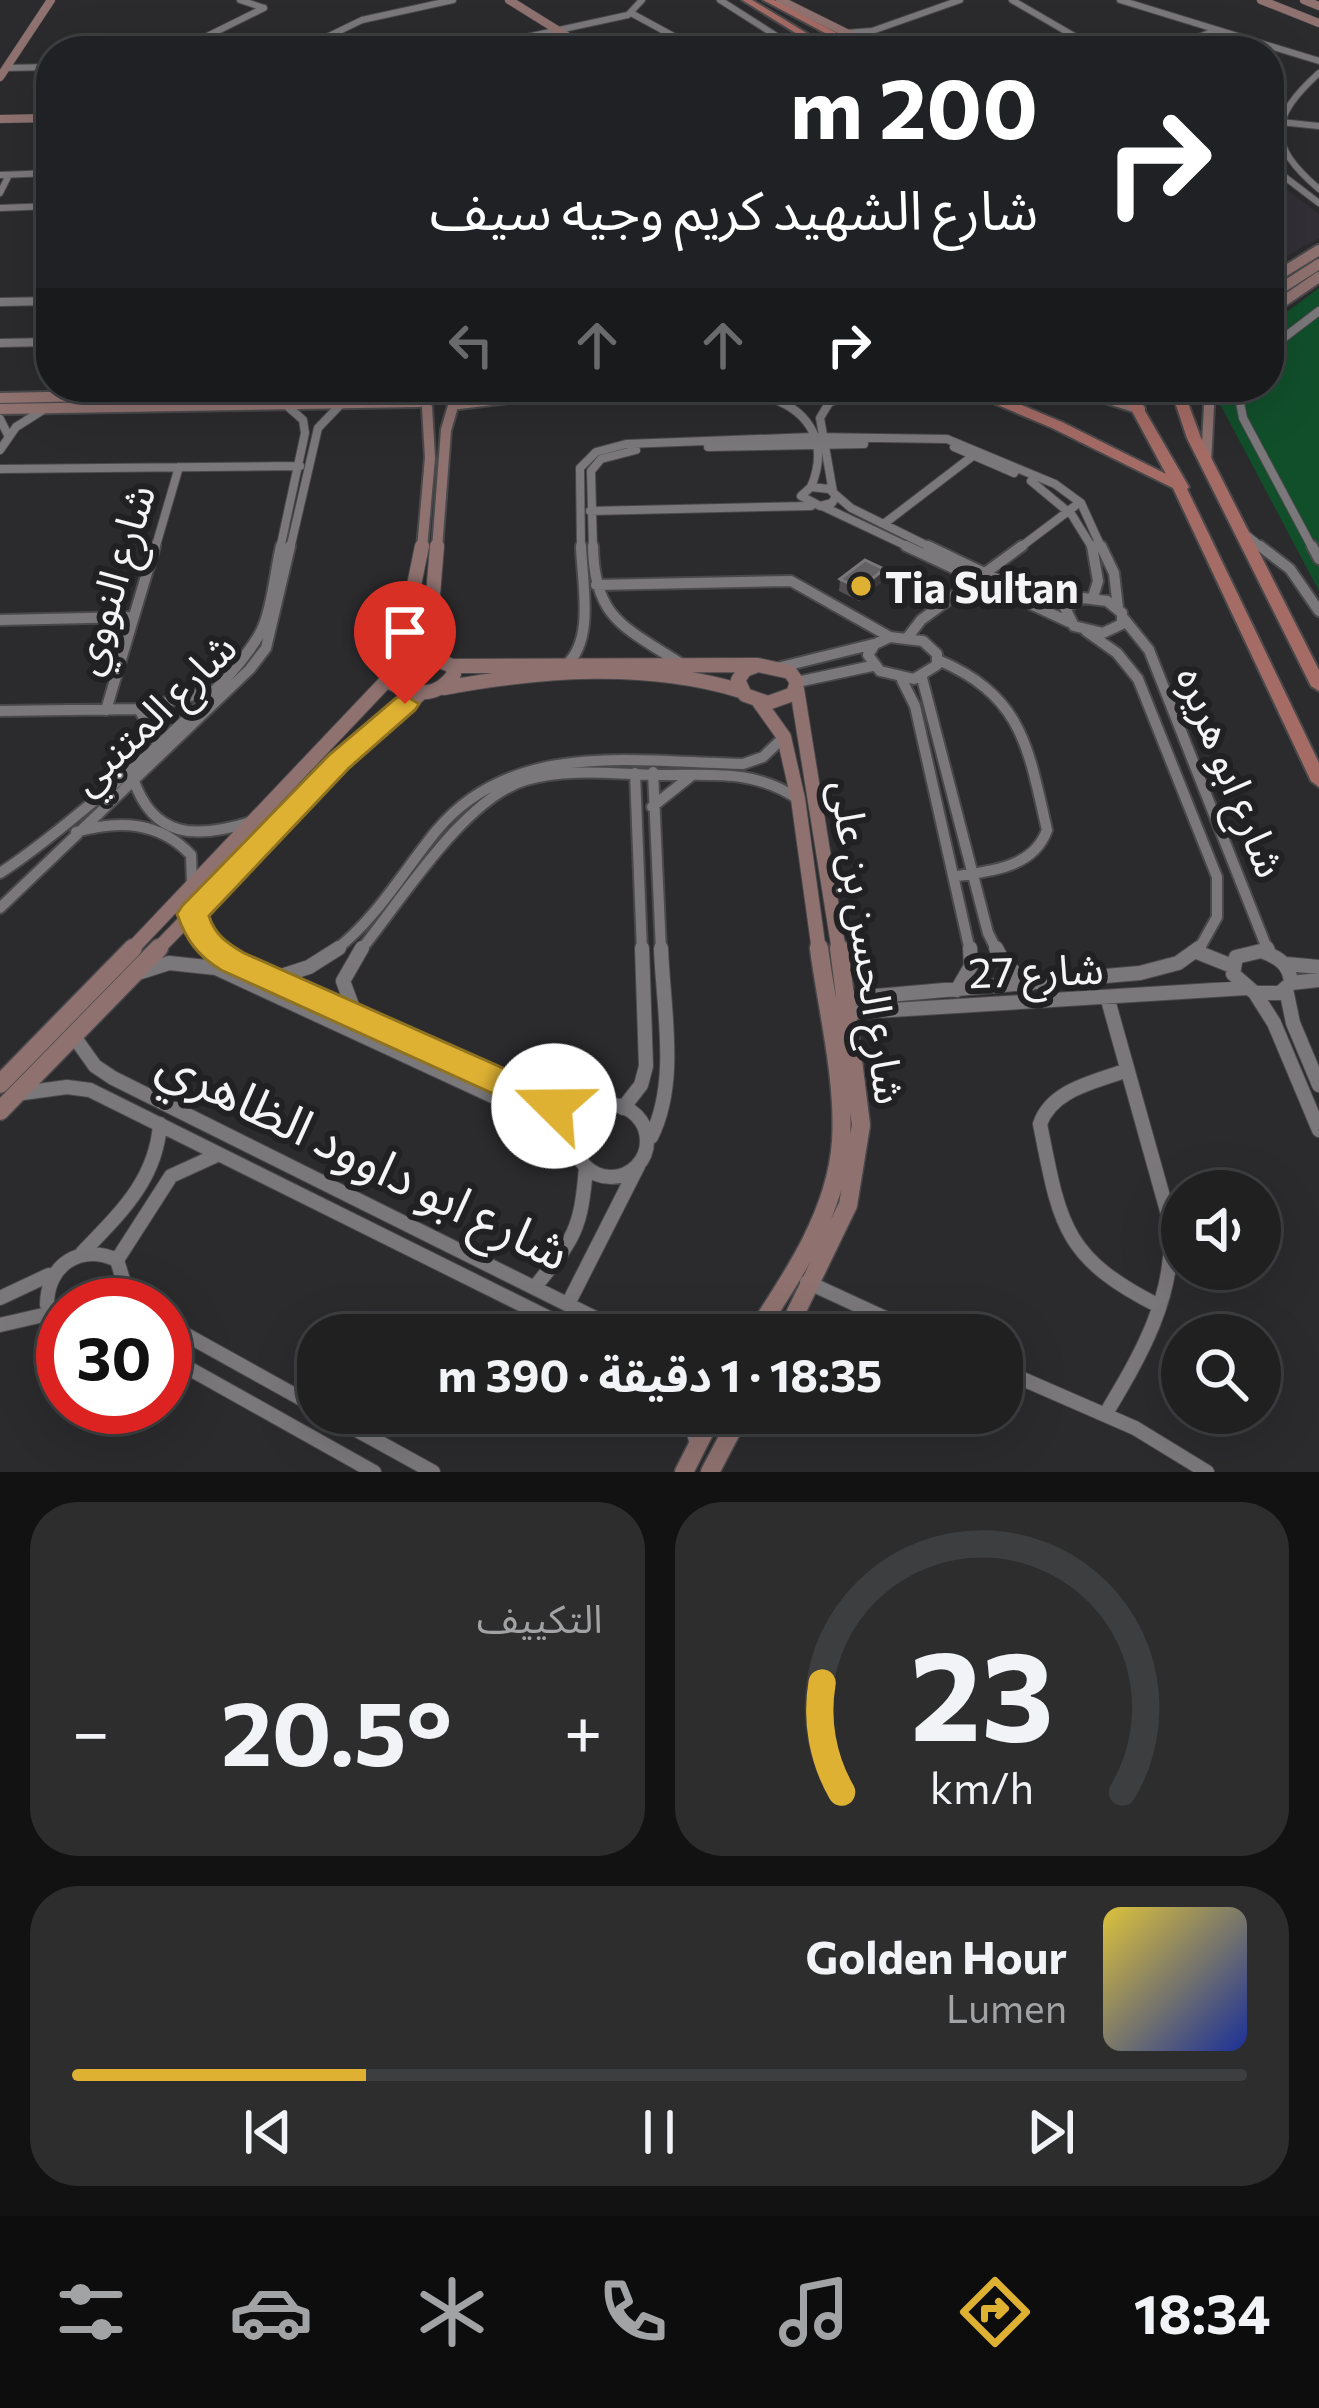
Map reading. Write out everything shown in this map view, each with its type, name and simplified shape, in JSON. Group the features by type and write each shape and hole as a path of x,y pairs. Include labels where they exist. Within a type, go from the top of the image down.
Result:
{"main road":[{"path":"746,0 805,36"},
{"path":"767,0 840,36"},
{"path":"788,26 792,36"},
{"path":"1003,402 1182,487"},
{"path":"1136,402 1182,487 1319,782"},
{"path":"1182,402 1206,463 1319,686"}],"street":[{"path":"0,77 51,0"},
{"path":"207,36 264,8 240,0"},
{"path":"389,0 403,10"},
{"path":"327,36 350,24 453,0"},
{"path":"509,0 567,36"},
{"path":"532,36 631,13 643,0"},
{"path":"719,0 777,36"},
{"path":"780,0 850,36"},
{"path":"882,36 903,22 960,0"},
{"path":"846,33 903,22 973,0"},
{"path":"1012,0 1071,35"},
{"path":"1120,0 1236,36"},
{"path":"1261,0 1319,15"},
{"path":"1282,0 1319,15"},
{"path":"1304,0 1319,15"},
{"path":"631,13 673,36"},
{"path":"1202,36 1216,30"},
{"path":"1284,50 1319,61"},
{"path":"6,68 36,67"},
{"path":"1284,111 1287,102 1319,73"},
{"path":"0,116 36,116"},
{"path":"1284,123 1319,127"},
{"path":"1284,155 1319,189"},
{"path":"0,193 4,175 36,174"},
{"path":"1284,176 1319,203"},
{"path":"0,208 36,207"},
{"path":"1284,272 1319,250"},
{"path":"1284,286 1319,263"},
{"path":"1284,300 1319,277"},
{"path":"0,302 36,302"},
{"path":"1284,338 1319,311"},
{"path":"0,343 36,342"},
{"path":"0,398 36,397"},
{"name":"شارع المتنبي","path":"0,873 41,847 157,743 242,664 260,637 305,427 282,402"},
{"path":"0,410 343,402"},
{"name":"شارع المتنبي","path":"0,908 73,833 250,669 272,640 321,422 343,402"},
{"path":"419,695 399,690 394,670 410,631 431,432 424,402"},
{"path":"445,402 482,402"},
{"path":"436,656 430,631 447,424 459,402"},
{"path":"586,507 832,503 835,494 819,441 802,411 778,402"},
{"path":"836,402 823,410 818,472 806,490 805,502 1040,599 1068,604 1093,597 1121,614 1112,632 1085,631"},
{"path":"1122,402 1140,409"},
{"path":"1206,463 1207,402"},
{"path":"1240,402 1243,418 1319,559"},
{"path":"0,450 8,435 46,408"},
{"path":"0,419 8,435"},
{"path":"566,665 580,653 583,637 591,471 602,459 622,452 947,439 1055,484 1076,505 1097,567 1099,582 1093,597"},
{"path":"819,441 928,443 974,455 1076,505"},
{"path":"885,523 974,455"},
{"path":"0,470 310,466"},
{"name":"شارع النووي","path":"106,710 179,467"},
{"path":"586,507 778,500 806,490 835,494 980,575"},
{"path":"908,637 921,620 1076,505"},
{"name":"شارع ابو هريره","path":"1076,505 1114,573 1121,614 1149,650 1269,953"},
{"path":"586,507 596,585 610,615 680,663"},
{"path":"1241,532 1290,569 1319,611"},
{"name":"شارع ابو هريره","path":"980,575 1085,631 1117,653 1138,679 1214,864 1219,904 1213,929 1197,952"},
{"path":"596,585 791,581 890,637"},
{"path":"1068,604 1064,612 1069,622"},
{"path":"0,620 133,617"},
{"path":"0,1084 260,818 394,670 416,656 436,656 452,666 680,663 781,667 890,637 908,637 929,645 938,660 978,675 1012,708 1047,830 1046,841 1024,858 964,875"},
{"path":"872,666 868,655 874,644"},
{"path":"0,1111 340,761 419,695 536,676 660,674 695,677 759,701 778,702 797,685 872,666 902,680 922,677 934,670 938,660"},
{"path":"740,691 740,675 758,665"},
{"path":"444,688 454,674 452,666"},
{"path":"781,667 797,685"},
{"path":"922,677 964,875 971,958 968,975 957,990"},
{"path":"902,680 915,706 964,875 991,943 1005,964 1030,984"},
{"name":"شارع الحسن بن على","path":"797,685 848,1006 860,1152 848,1205 797,1314"},
{"name":"شارع النووي","path":"0,711 139,709 176,703 217,688"},
{"name":"شارع الحسن بن على","path":"759,701 784,737 799,800 841,1142 823,1214 793,1276 768,1314"},
{"name":"شارع النووي","path":"139,709 157,743"},
{"path":"272,980 326,962 455,814 494,782 543,765 653,769 743,764 763,757 784,737"},
{"path":"357,1019 345,992 345,970 489,800 530,779 635,769"},
{"path":"622,1108 641,1085 646,1066 635,769"},
{"path":"653,769 759,777 799,800"},
{"path":"569,1302 663,1113 666,1068 653,769"},
{"path":"652,807 670,788 695,775"},
{"path":"133,778 142,808 181,829 210,832 260,818"},
{"path":"73,833 122,822 173,838 191,855 190,890"},
{"path":"193,914 213,950 308,1004 572,1138"},
{"path":"1232,966 1236,956 1247,951 1269,953 1285,964 1319,967"},
{"path":"1197,952 1232,966 1274,1023 1319,1130"},
{"name":"شارع 27","path":"827,1007 1141,973 1197,952"},
{"path":"138,973 169,963 199,964 357,1019 534,1099 589,1113 622,1108 642,1119 651,1137"},
{"path":"1285,964 1289,1012 1319,1085"},
{"path":"1250,990 1273,995 1288,986 1319,980"},
{"name":"شارع 27","path":"897,1001 1108,1000 1250,990"},
{"path":"1105,1415 1141,1355 1172,1266 1174,1239 1108,1000"},
{"name":"شارع ابو داوود الظاهري","path":"75,1038 95,1066 113,1078 591,1314"},
{"path":"1127,1070 1053,1101 1042,1113 1040,1124 1070,1243 1098,1275 1159,1306"},
{"name":"شارع ابو داوود الظاهري","path":"20,1093 90,1090 541,1314"},
{"path":"589,1113 572,1138 575,1155 586,1167 613,1174 639,1164"},
{"path":"0,1298 52,1274 82,1253 147,1180 161,1152 160,1124"},
{"path":"117,1261 160,1187 217,1155"},
{"path":"535,1287 574,1238 582,1220 586,1167"},
{"path":"82,1253 108,1254 117,1261 123,1278"},
{"path":"51,1278 52,1274"},
{"path":"793,1276 875,1314"},
{"path":"0,1324 36,1320"},
{"path":"192,1338 297,1396"},
{"path":"192,1370 374,1472"},
{"path":"1023,1379 1150,1436 1207,1472"},
{"path":"364,1434 433,1472"},
{"path":"695,1434 698,1445"},
{"path":"684,1472 704,1434"},
{"path":"710,1472 730,1434"}],"shaded area":[{"path":"1284,187 1319,214 1319,238 1284,258"}],"green space":[{"path":"1319,288 1319,591 1219,402 1284,402 1284,314"}],"building":[{"path":"865,560 884,569 860,589 840,579"}],"place":[{"name":"Tia Sultan","path":"861,586"}],"route":[{"path":"405,704 340,761 193,914 199,931 213,950 232,962 554,1106"}]}
